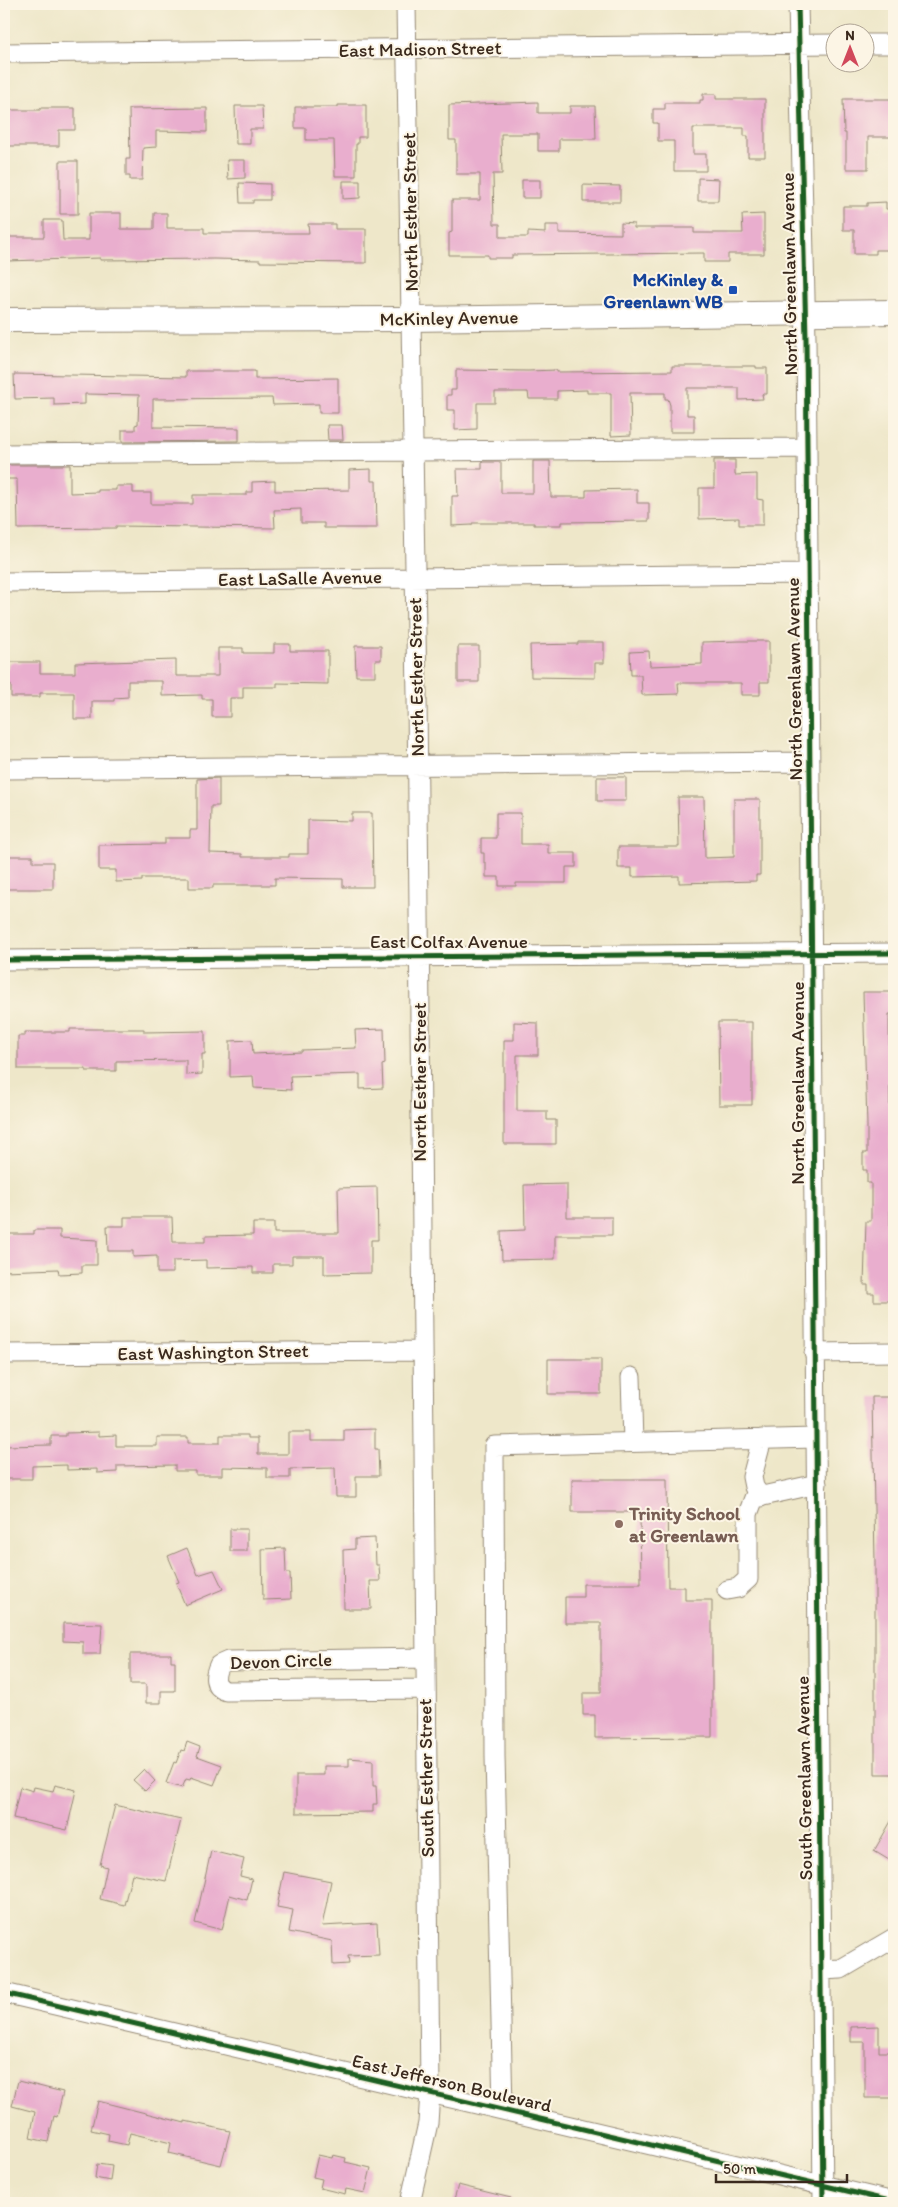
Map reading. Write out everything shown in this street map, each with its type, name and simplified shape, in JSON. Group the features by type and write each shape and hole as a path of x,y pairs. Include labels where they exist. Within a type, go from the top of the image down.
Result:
{"main road":[{"name":"McKinley Avenue","path":"4,320 411,319 894,312"}],"street":[{"name":"North Esther Street","path":"406,4 415,577 421,1351"},
{"name":"North Greenlawn Avenue","path":"798,4 805,312 814,1353"},
{"name":"East Madison Street","path":"4,53 826,44"},
{"path":"876,44 894,44"},
{"path":"4,454 806,448"},
{"name":"East LaSalle Avenue","path":"4,582 807,574"},
{"path":"4,769 810,762"},
{"name":"East Colfax Avenue","path":"4,960 894,953"},
{"name":"East Washington Street","path":"4,1354 421,1351"},
{"name":"South Esther Street","path":"410,2203 428,2123 430,2093 421,1351"},
{"path":"814,1353 894,1352"},
{"name":"South Greenlawn Avenue","path":"814,1353 817,1484 823,2194"},
{"path":"631,1377 633,1442"},
{"path":"503,2110 495,1756 494,1446 815,1438"},
{"path":"761,1497 754,1487 752,1477 762,1439"},
{"path":"727,1590 738,1588 748,1579 748,1514 754,1498 817,1484"},
{"name":"Devon Circle","path":"425,1658 228,1660 219,1665 215,1674 216,1683 219,1688 226,1691 425,1689"},
{"path":"821,1970 841,1969 894,1938"},
{"name":"East Jefferson Boulevard","path":"4,1993 503,2110 823,2194 894,2202"}],"building":[{"path":"703,94 716,94 716,99 765,99 765,157 748,157 748,136 744,136 744,128 693,128 693,154 706,154 706,171 674,171 674,141 658,141 658,123 653,123 653,109 665,109 665,103 700,103 700,100 703,100"},
{"path":"843,99 894,99 894,137 868,137 868,169 846,169 846,133 844,133"},
{"path":"538,102 538,113 570,113 570,106 595,106 596,139 559,139 559,151 538,151 538,134 501,134 502,174 493,174 494,224 500,224 500,237 528,237 528,232 545,233 545,225 559,225 559,233 621,234 621,223 634,224 634,228 694,228 694,233 743,233 742,215 764,214 764,254 728,254 728,262 704,262 704,253 512,255 512,258 488,258 488,255 449,255 449,233 452,232 452,200 480,200 480,174 456,174 456,140 449,140 449,105"},
{"path":"338,105 366,105 366,137 358,137 358,144 356,144 356,176 335,176 334,140 306,140 306,128 295,128 295,107 338,107"},
{"path":"235,106 262,106 263,129 250,129 250,144 236,144"},
{"path":"40,108 75,108 75,130 59,130 59,146 4,146 4,110 40,110"},
{"path":"207,108 207,132 156,131 156,147 143,148 142,180 130,180 130,176 126,176 126,159 130,159 129,109"},
{"path":"227,160 245,160 245,178 228,179"},
{"path":"60,161 78,161 78,214 60,214"},
{"path":"698,178 719,179 718,201 698,201"},
{"path":"522,180 540,180 540,198 522,198"},
{"path":"343,181 360,181 360,198 343,199"},
{"path":"239,183 270,184 270,200 253,200 253,203 240,203"},
{"path":"583,185 620,186 620,202 583,202"},
{"path":"886,202 886,209 894,209 894,250 876,250 876,254 854,254 854,230 843,230 843,206 867,206 867,203"},
{"path":"89,213 121,213 121,229 154,229 154,213 167,213 167,228 204,228 204,233 309,233 308,224 335,224 335,229 366,229 366,263 260,262 260,260 214,259 100,260 100,258 8,261 8,237 44,237 44,220 62,220 63,240 89,240"},
{"path":"672,366 756,366 756,368 767,368 767,394 762,394 763,399 739,400 739,388 687,388 687,415 694,415 694,432 670,432 670,405 668,399 665,399 665,393 630,393 631,435 611,436 611,393 587,393 587,390 557,391 557,399 529,399 528,392 495,392 495,403 477,403 477,429 455,430 455,410 447,410 447,395 451,395 451,390 456,390 456,370 557,370 557,372 672,371"},
{"path":"186,371 255,371 255,379 338,378 338,413 319,413 319,404 273,405 272,398 153,399 153,427 239,428 239,441 122,442 122,430 135,430 135,425 138,424 139,395 85,394 85,404 54,405 54,398 15,399 14,374 186,377"},
{"path":"327,425 342,425 343,440 328,440"},
{"path":"714,460 735,460 735,475 757,474 757,499 763,500 763,525 739,525 739,518 699,519 699,488 714,488"},
{"path":"533,461 550,461 551,497 586,497 586,490 637,489 637,503 649,503 649,521 562,522 562,525 472,523 472,525 452,526 452,496 458,496 457,469 482,469 482,462 501,462 501,493 533,493"},
{"path":"4,465 70,465 70,493 116,490 116,486 133,486 133,493 151,493 151,504 193,504 193,495 247,495 247,492 252,492 252,482 275,481 275,491 349,490 349,470 371,469 371,481 376,481 377,528 324,528 324,523 301,523 301,509 274,510 275,528 116,526 116,528 18,529 17,479 4,479"},
{"path":"769,641 769,682 760,682 760,695 741,695 741,683 678,683 679,694 642,695 641,675 631,675 630,652 649,651 650,666 702,664 702,642"},
{"path":"578,642 604,642 604,663 595,663 595,678 531,677 530,645 578,644"},
{"path":"274,644 290,644 290,651 328,651 328,684 277,683 277,687 243,687 243,698 230,698 230,717 212,717 212,699 202,699 202,695 162,696 162,681 128,681 128,697 114,698 114,701 92,701 92,719 74,719 74,693 40,693 40,697 11,697 11,685 4,685 4,669 9,669 9,662 40,662 40,673 75,673 75,663 176,660 176,676 218,676 218,648 243,648 243,653 274,653"},
{"path":"355,646 381,646 381,660 375,660 375,676 356,676"},
{"path":"458,646 479,646 479,682 458,682"},
{"path":"597,777 626,777 626,801 597,801"},
{"path":"219,778 219,806 211,806 210,853 242,854 242,857 289,857 289,854 308,854 308,820 352,821 352,813 372,813 373,887 343,887 343,879 275,878 275,885 213,885 213,888 189,888 189,878 142,878 142,881 116,882 116,870 99,870 99,845 165,844 165,838 190,838 190,830 197,830 197,779"},
{"path":"678,797 704,797 705,858 734,857 734,799 760,799 760,875 756,875 756,881 679,883 679,876 632,877 632,868 618,868 618,847 679,847"},
{"path":"496,813 521,813 521,844 548,844 548,853 576,853 576,867 566,867 566,883 516,883 516,886 499,886 499,877 486,877 484,853 481,853 481,838 496,838"},
{"path":"7,856 33,856 33,862 53,862 53,889 6,889"},
{"path":"863,992 894,992 894,1014 889,1014 890,1153 894,1153 894,1184 890,1184 890,1225 892,1225 892,1230 894,1230 894,1301 874,1301 874,1293 868,1293 868,1285 864,1285 866,1221 871,1221 871,1183 867,1183 867,1170 863,1170 863,1153 867,1153 867,1125"},
{"path":"514,1022 538,1023 538,1055 517,1055 517,1111 547,1111 547,1120 556,1120 556,1144 504,1144 504,1040 514,1040"},
{"path":"718,1022 752,1022 752,1105 719,1105"},
{"path":"70,1029 144,1029 144,1032 205,1031 205,1054 202,1054 202,1074 186,1075 186,1060 116,1061 116,1071 18,1069 18,1036 25,1036 25,1032 70,1032"},
{"path":"384,1029 385,1064 382,1065 383,1088 360,1089 360,1074 290,1076 291,1090 254,1088 253,1076 230,1077 230,1041 252,1040 253,1054 356,1048 355,1030"},
{"path":"567,1184 567,1217 612,1217 612,1235 555,1235 555,1259 502,1260 501,1231 525,1230 524,1185"},
{"path":"377,1187 378,1240 371,1240 371,1273 324,1274 324,1256 292,1256 292,1264 273,1264 273,1273 253,1273 253,1267 206,1268 206,1260 173,1261 173,1273 157,1273 157,1256 133,1257 133,1251 108,1251 107,1226 124,1226 124,1217 172,1217 173,1242 205,1242 205,1236 253,1235 253,1223 274,1223 274,1233 339,1233 338,1188"},
{"path":"34,1230 60,1230 60,1238 97,1240 97,1265 82,1265 82,1273 59,1274 58,1269 4,1271 4,1234 34,1234"},
{"path":"548,1359 601,1359 601,1394 548,1394"},
{"path":"872,1397 894,1397 894,1464 891,1464 894,1520 894,1774 875,1774 875,1563"},
{"path":"375,1429 375,1449 378,1449 379,1476 356,1476 356,1497 336,1497 335,1468 290,1469 290,1478 267,1478 267,1468 222,1467 222,1475 196,1475 196,1471 175,1471 175,1465 117,1466 117,1472 97,1473 97,1469 67,1470 67,1465 32,1466 32,1479 4,1479 4,1446 51,1445 51,1436 66,1436 66,1433 99,1432 99,1436 116,1435 116,1446 157,1446 157,1437 188,1437 188,1443 220,1443 220,1435 248,1435 248,1438 258,1438 258,1454 288,1454 288,1432 311,1432 311,1441 344,1441 344,1430"},
{"path":"572,1479 667,1479 668,1587 685,1587 685,1600 712,1600 712,1737 595,1738 595,1715 583,1715 583,1693 601,1693 601,1623 565,1623 565,1597 583,1597 583,1584 641,1584 640,1512 572,1512"},
{"path":"230,1529 247,1529 247,1551 230,1551"},
{"path":"375,1538 376,1565 379,1565 380,1581 370,1581 371,1609 344,1609 343,1550 355,1549 355,1539"},
{"path":"187,1548 198,1575 214,1570 223,1589 185,1605 176,1583 179,1582 168,1556"},
{"path":"285,1548 286,1573 290,1573 291,1599 263,1600 262,1549"},
{"path":"63,1623 102,1624 100,1654 83,1654 83,1642 63,1641"},
{"path":"130,1654 171,1654 171,1661 175,1661 175,1691 161,1691 161,1703 146,1703 146,1684 130,1684"},
{"path":"187,1742 200,1747 197,1756 222,1765 214,1785 191,1777 190,1780 186,1779 182,1788 166,1783 174,1762 176,1763 181,1750 184,1751"},
{"path":"349,1758 373,1760 373,1786 376,1786 377,1804 373,1804 373,1812 296,1813 296,1775 324,1775 324,1766 349,1766"},
{"path":"144,1769 155,1781 145,1791 133,1780"},
{"path":"55,1785 76,1790 67,1830 13,1818 20,1787 33,1791 34,1787 53,1791"},
{"path":"115,1805 181,1820 166,1881 132,1874 124,1905 100,1899 107,1867 100,1865"},
{"path":"894,1816 894,1863 874,1851"},
{"path":"211,1851 244,1859 240,1876 252,1879 247,1900 230,1895 222,1930 195,1923"},
{"path":"284,1872 331,1881 322,1926 377,1923 379,1955 348,1956 349,1964 333,1965 332,1941 289,1932 293,1910 277,1907"},
{"path":"879,2026 879,2052 894,2052 894,2098 865,2098 865,2042 851,2042 851,2027"},
{"path":"18,2081 63,2092 57,2117 54,2116 48,2142 30,2138 35,2112 12,2106"},
{"path":"98,2101 185,2123 185,2121 230,2131 221,2165 169,2153 171,2143 130,2133 127,2145 108,2141 109,2134 91,2130"},
{"path":"318,2155 332,2158 333,2155 346,2158 345,2162 371,2168 365,2193 346,2189 345,2194 320,2188 322,2179 313,2177"},
{"path":"97,2164 112,2166 110,2181 95,2178"},
{"path":"458,2185 511,2198 510,2203 453,2203"}],"cycle path":[{"path":"798,4 806,339 823,2203"},
{"path":"4,960 894,953"},
{"path":"4,1993 894,2202"}],"place":[{"name":"McKinley & Greenlawn WB","path":"733,290"},
{"name":"Trinity School at Greenlawn","path":"619,1524"}]}
